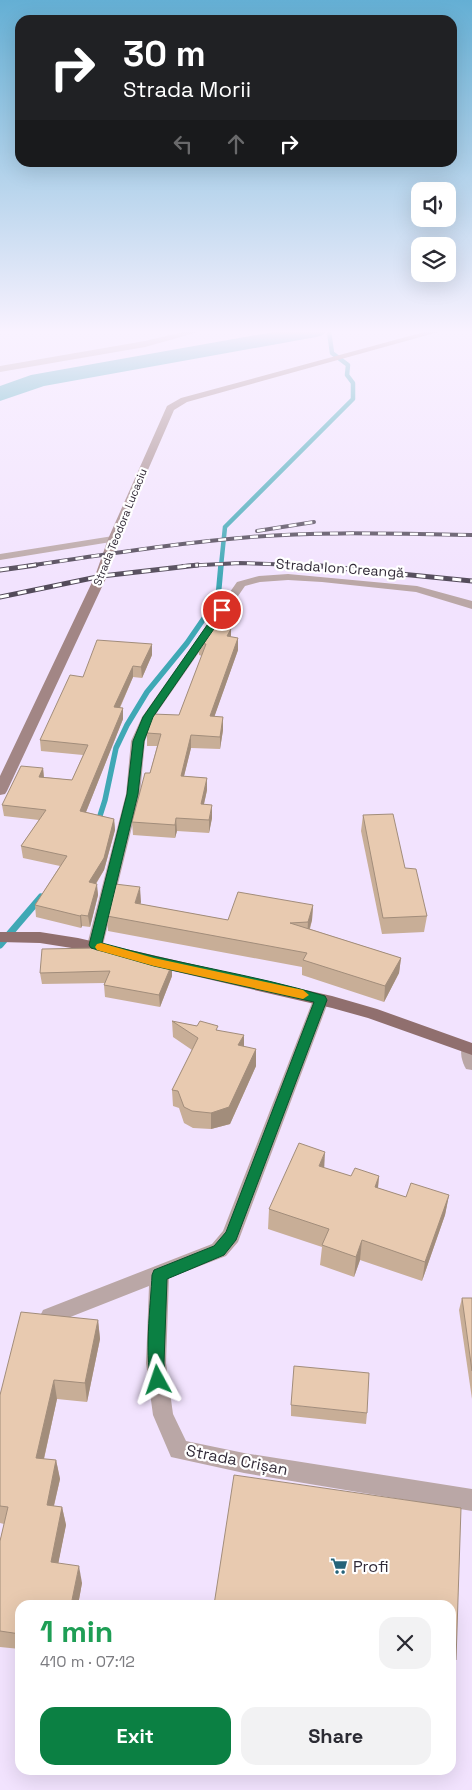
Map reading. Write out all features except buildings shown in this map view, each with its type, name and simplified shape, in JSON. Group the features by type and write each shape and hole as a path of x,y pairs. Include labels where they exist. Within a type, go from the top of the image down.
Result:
{"main road":[{"name":"Strada Teodora Lucaciu","path":"0,790 101,576 113,539 167,415"},
{"path":"0,937 18,936 95,945 154,962 281,989 360,1009 471,1054"}],"street":[{"path":"0,557 113,539"},
{"name":"Strada Ion Creangă","path":"95,945 112,885 132,794 138,741 148,717 241,584 259,579 288,577 322,579 417,589 472,606"},
{"path":"50,1316 219,1250 231,1236 321,1000"},
{"name":"Strada Crișan","path":"159,1275 156,1363 163,1415 179,1450 244,1463 472,1500"}],"waterway":[{"path":"221,566 225,527 337,415"},
{"path":"98,822 105,800 116,748 127,725 147,692 187,643 218,598 221,565"},
{"path":"0,945 41,897"}],"railway":[{"path":"257,531 314,522"},
{"path":"28,566 167,546 278,535 333,533 472,535"},
{"path":"195,565 240,563 314,566"},
{"path":"0,570 36,565"},
{"path":"0,597 102,576 195,565"},
{"path":"183,566 195,565"},
{"path":"309,565 314,566"},
{"path":"314,566 328,566"},
{"path":"314,566 472,581"}],"slow traffic":[{"path":"101,947 154,962 303,995"}],"place":[{"name":"Profi","path":"339,1566"}],"route":[{"path":"158,1380 156,1363 159,1275 219,1250 231,1236 321,1000 281,989 154,962 95,945 106,910 132,794 138,741 148,717 222,610"}]}
